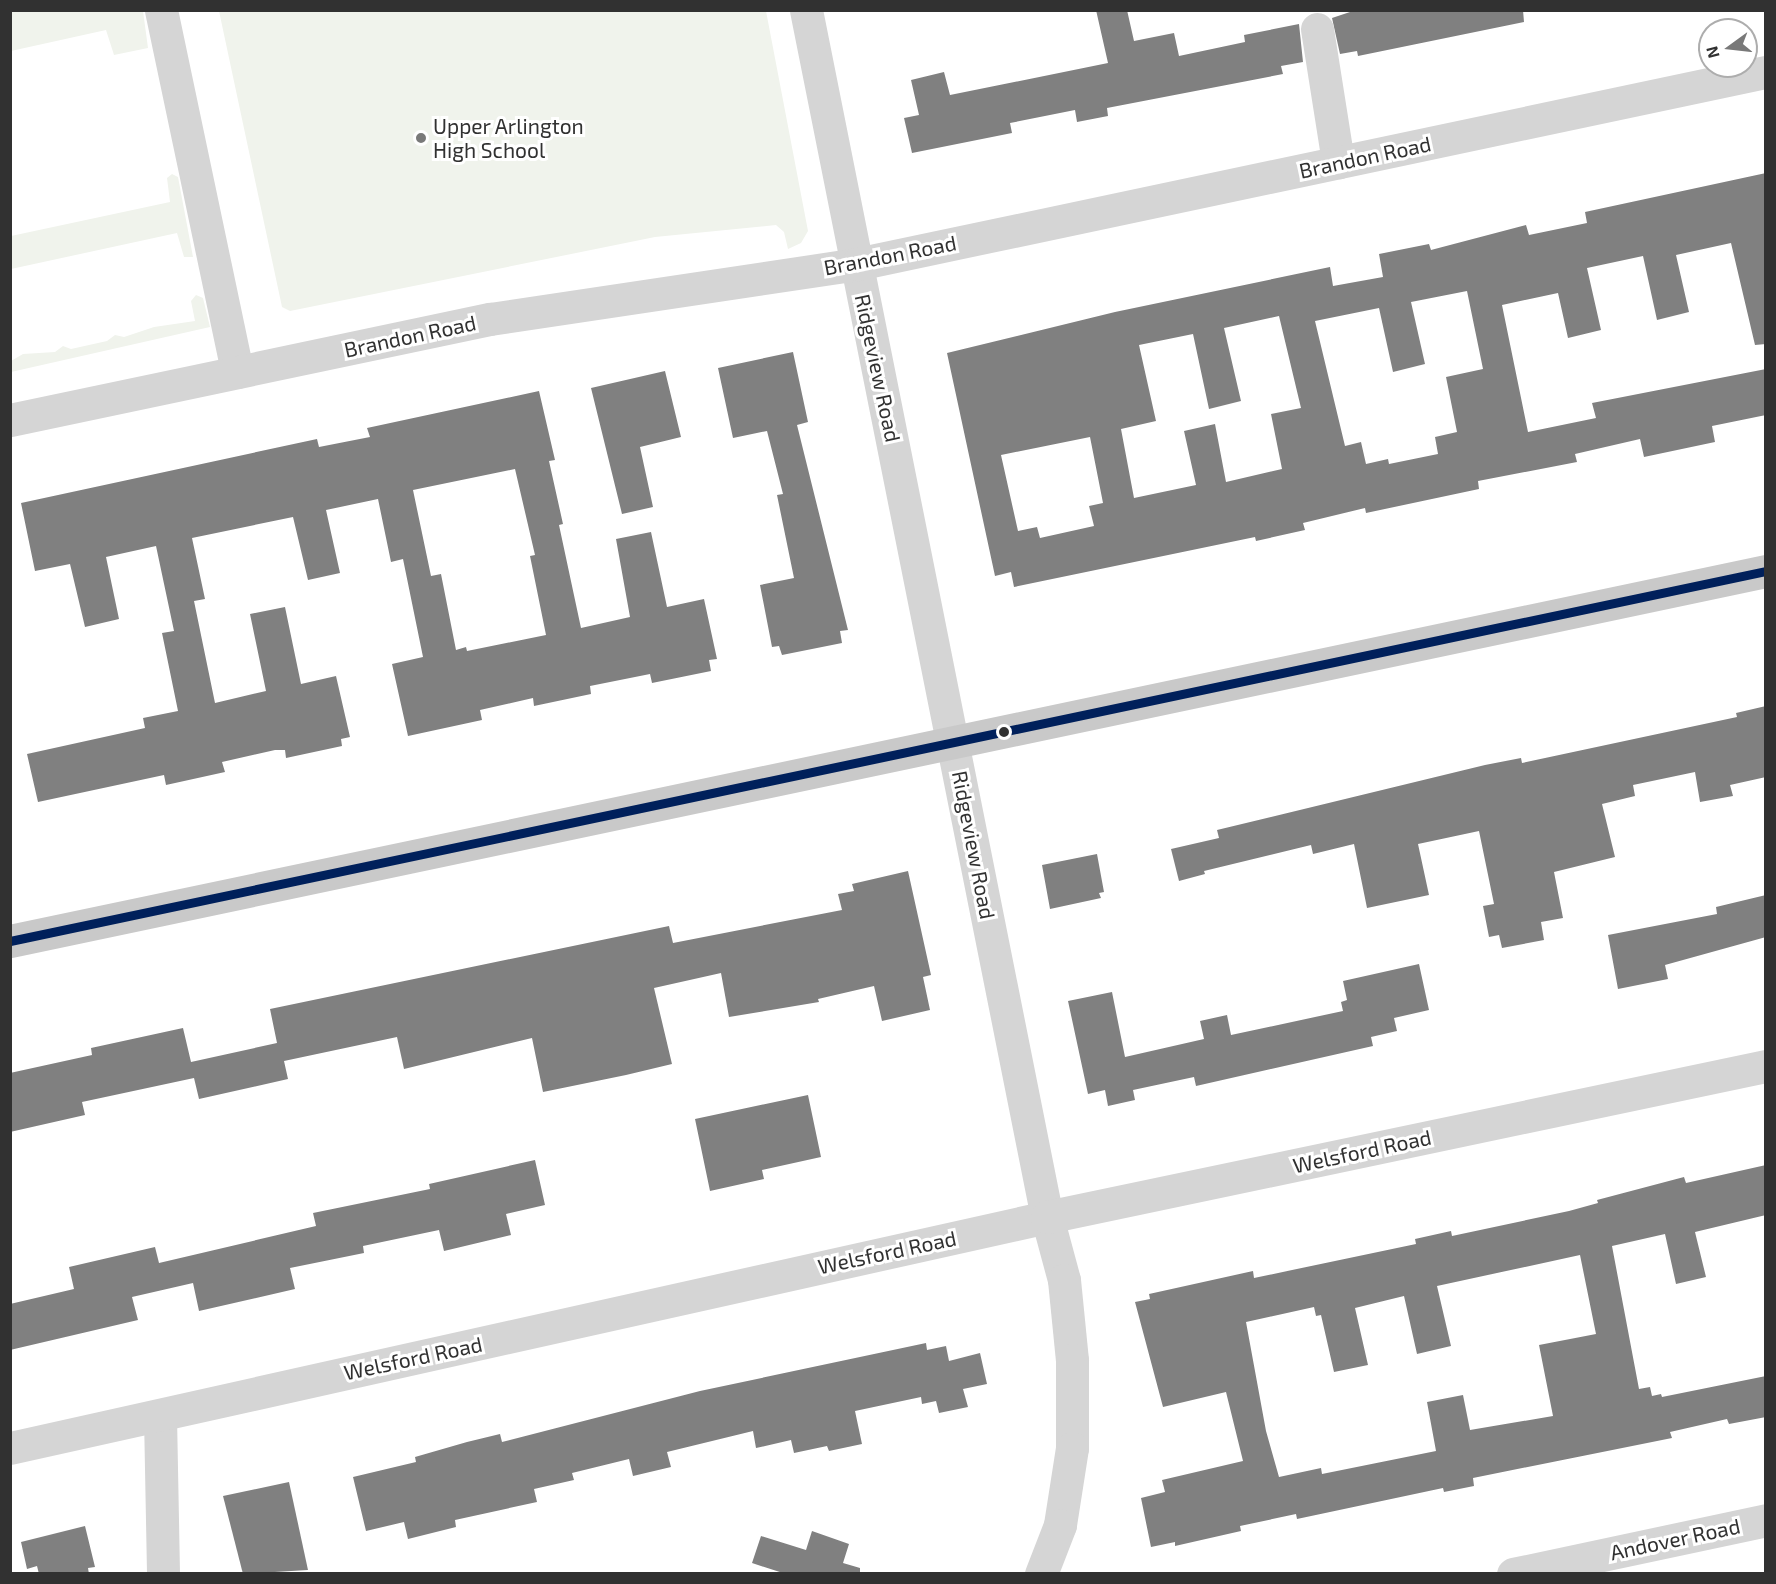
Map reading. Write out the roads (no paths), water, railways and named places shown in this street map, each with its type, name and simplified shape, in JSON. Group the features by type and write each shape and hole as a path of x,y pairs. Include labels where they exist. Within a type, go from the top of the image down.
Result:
{"main road":[{"path":"10,941 1766,571"}],"street":[{"path":"161,10 237,372"},
{"name":"Ridgeview Road","path":"806,10 955,743 1047,1217 1064,1280 1072,1360 1072,1448 1060,1525 1041,1574"},
{"path":"1317,29 1338,162"},
{"name":"Brandon Road","path":"10,420 490,319 857,264 1766,72"},
{"name":"Welsford Road","path":"10,1448 1047,1217 1766,1066"},
{"path":"160,1416 163,1574"},
{"name":"Andover Road","path":"1513,1574 1766,1520"}],"place":[{"name":"Upper Arlington High School","path":"421,138"}]}
